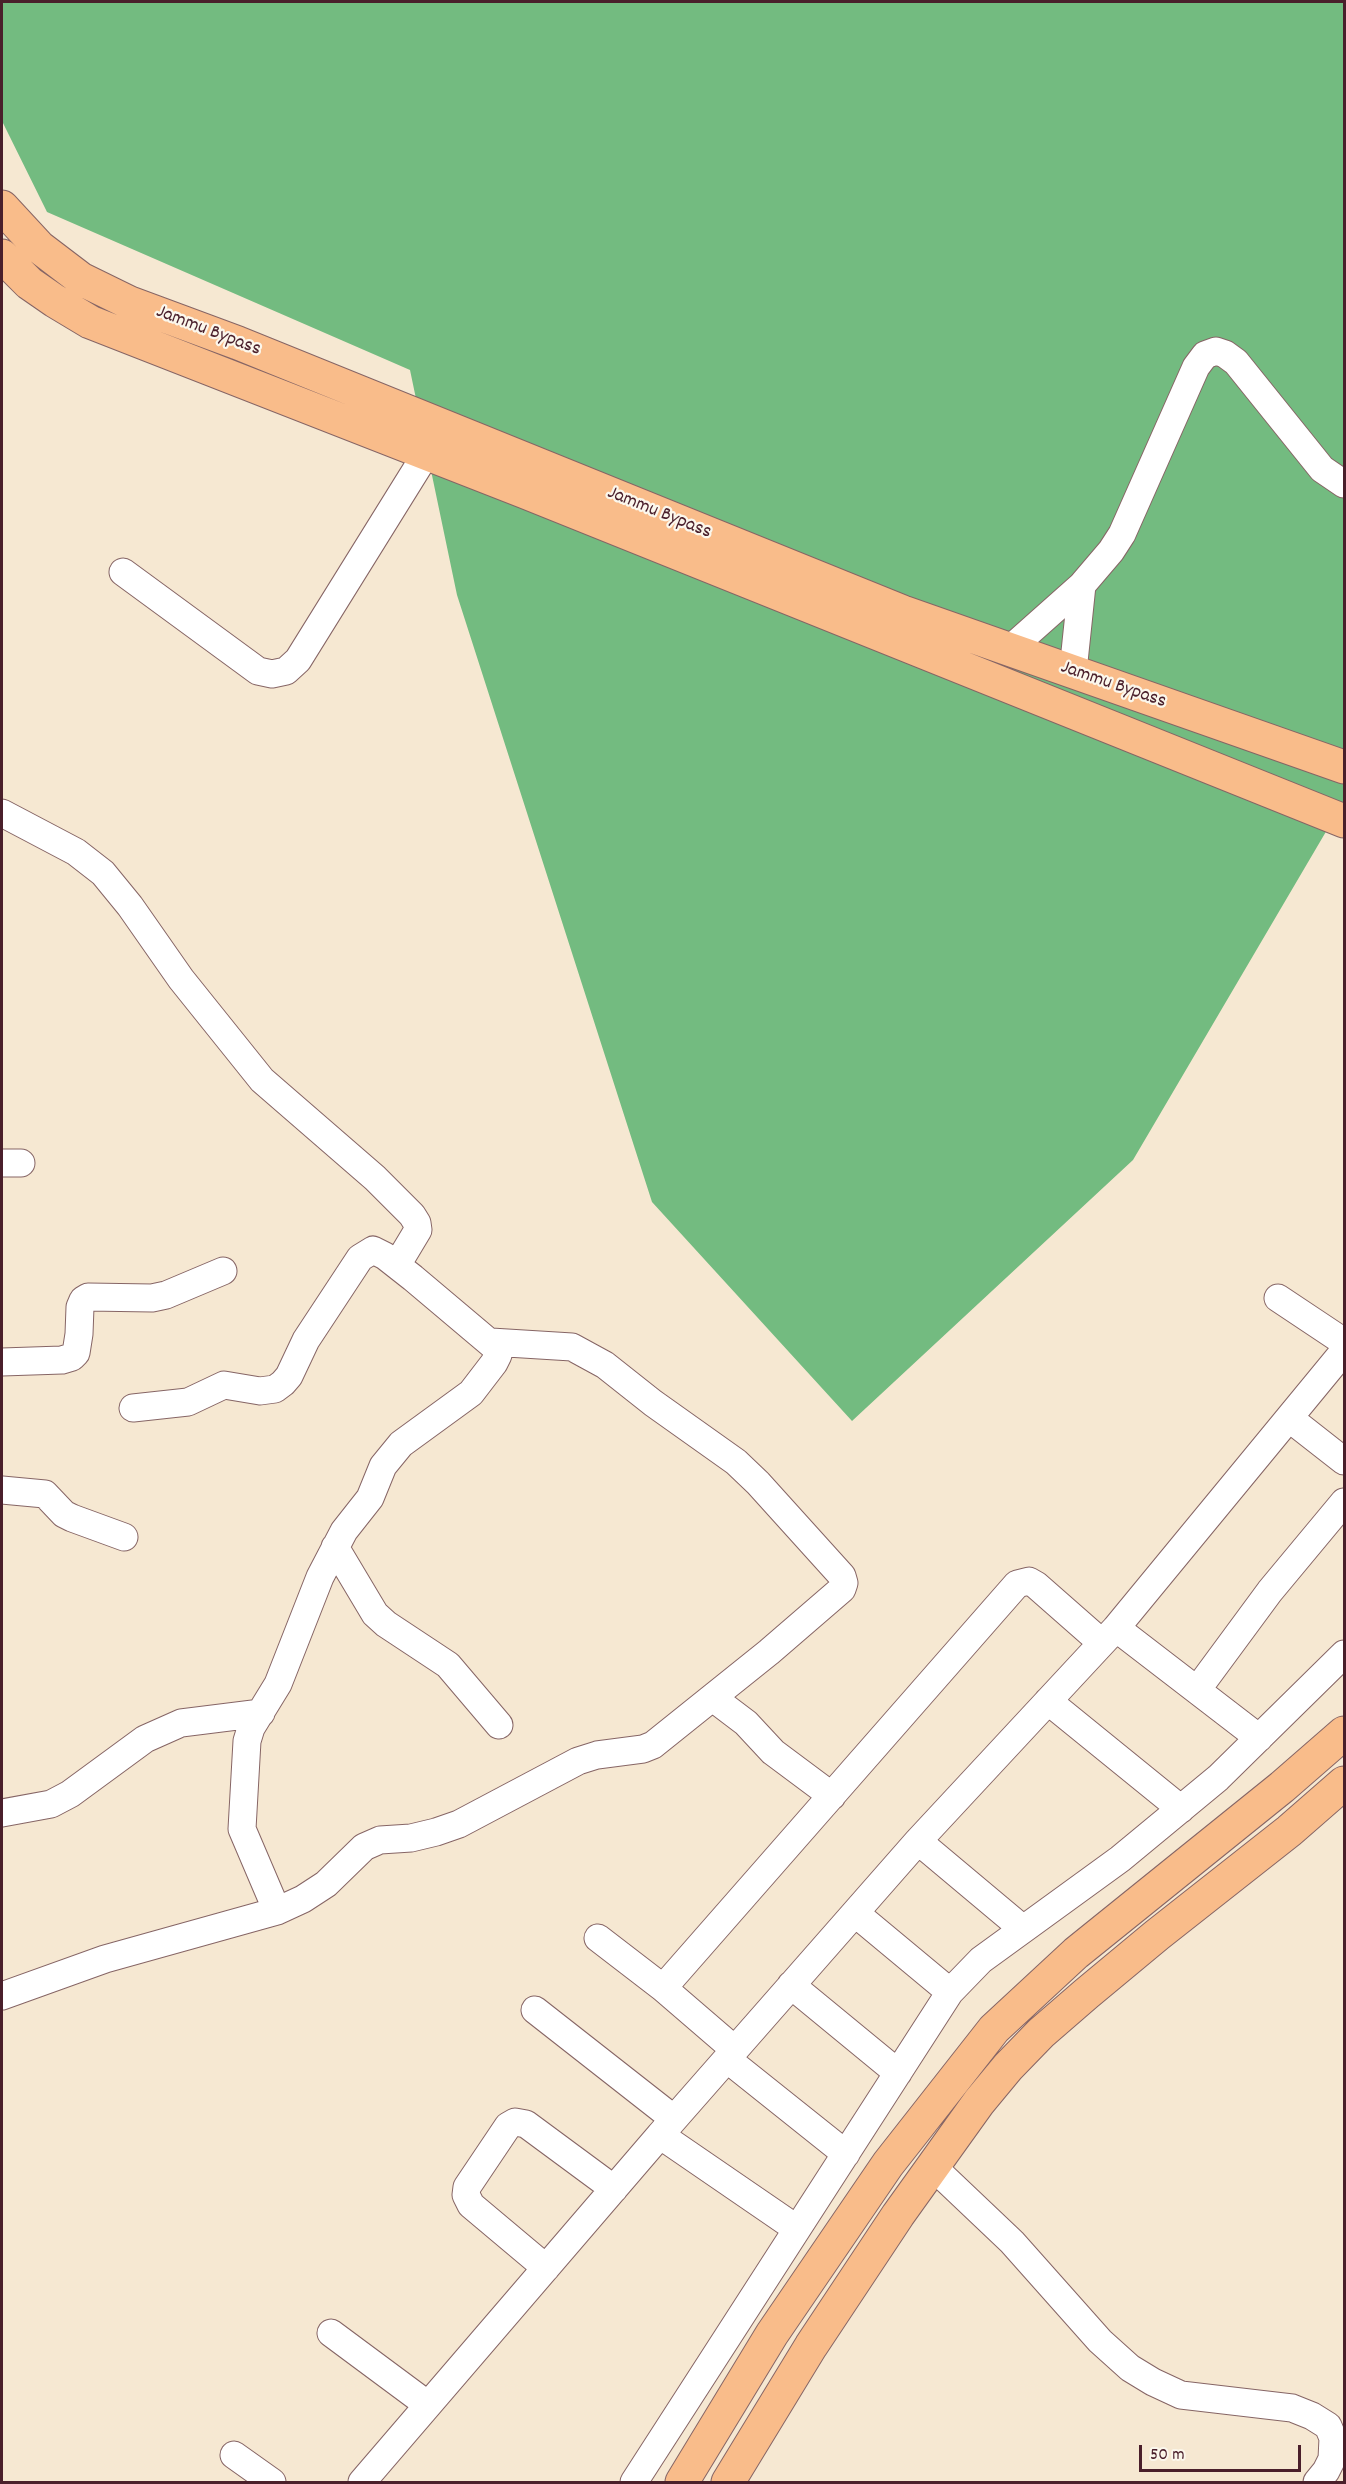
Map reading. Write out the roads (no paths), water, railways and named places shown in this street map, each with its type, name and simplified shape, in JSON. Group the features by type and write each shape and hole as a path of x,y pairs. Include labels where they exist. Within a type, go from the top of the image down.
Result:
{"main road":[{"name":"Jammu Bypass","path":"2,207 39,247 81,279 130,303 238,343 892,608 1344,767"},
{"name":"Jammu Bypass","path":"2,255 29,283 55,302 90,322 1344,821"},
{"path":"682,2482 772,2334 888,2164 994,2029 1076,1953 1282,1787 1344,1733"},
{"path":"728,2482 811,2346 933,2167 979,2102 1008,2067 1041,2033 1157,1935 1289,1831 1344,1783"}],"street":[{"path":"1010,649 1082,585 1099,567 1122,534 1196,367 1205,355 1215,351 1225,354 1236,362 1322,469 1344,484"},
{"path":"123,572 258,671 272,674 286,670 298,660 426,454"},
{"path":"1073,671 1082,585"},
{"path":"2,813 75,852 103,873 130,906 181,978 262,1080 375,1178 412,1215 417,1222 418,1230 398,1265"},
{"path":"133,1408 188,1402 224,1385 260,1391 275,1389 289,1376 306,1340 360,1258 373,1250 398,1265 496,1348 498,1355 484,1379 471,1393 393,1452 383,1466 370,1498 344,1531 335,1547 320,1577 278,1684 251,1728 247,1741 242,1829 277,1911"},
{"path":"2,1362 72,1358 76,1353 80,1307 83,1300 88,1298 152,1298 166,1295 223,1271"},
{"path":"1278,1298 1344,1342"},
{"path":"2,1996 105,1959 277,1911 303,1899 326,1884 364,1847 380,1840 411,1838 459,1824 578,1761 597,1755 643,1749 653,1745 718,1701 842,1589 844,1582 842,1576 758,1483 735,1462 605,1365 572,1347 491,1342"},
{"path":"362,2482 791,1985 918,1841 1109,1635 1344,1351"},
{"path":"1289,1418 1344,1461"},
{"path":"2,1490 45,1494 72,1518 124,1537"},
{"path":"1197,1690 1270,1591 1344,1502"},
{"path":"335,1547 375,1614 386,1624 448,1665 499,1725"},
{"path":"663,1988 1017,1584 1029,1581 1036,1585 1109,1635 1197,1690 1259,1738"},
{"path":"634,2482 950,1992 981,1960 1120,1859 1218,1778 1344,1654"},
{"path":"718,1701 746,1723 773,1752 832,1796"},
{"path":"1048,1701 1181,1809"},
{"path":"2,1812 51,1804 70,1794 145,1739 181,1723 261,1713"},
{"path":"918,1841 1023,1929"},
{"path":"855,1913 950,1992"},
{"path":"598,1938 663,1988 731,2054 846,2154"},
{"path":"791,1985 898,2073"},
{"path":"536,2010 667,2127 797,2229"},
{"path":"546,2268 471,2205 466,2195 467,2187 508,2126 515,2122 526,2124 614,2189"},
{"path":"933,2167 1012,2242 1100,2341 1130,2368 1181,2395 1292,2408 1328,2426 1333,2438 1329,2478"},
{"path":"331,2333 428,2405"},
{"path":"234,2455 272,2482"}]}
